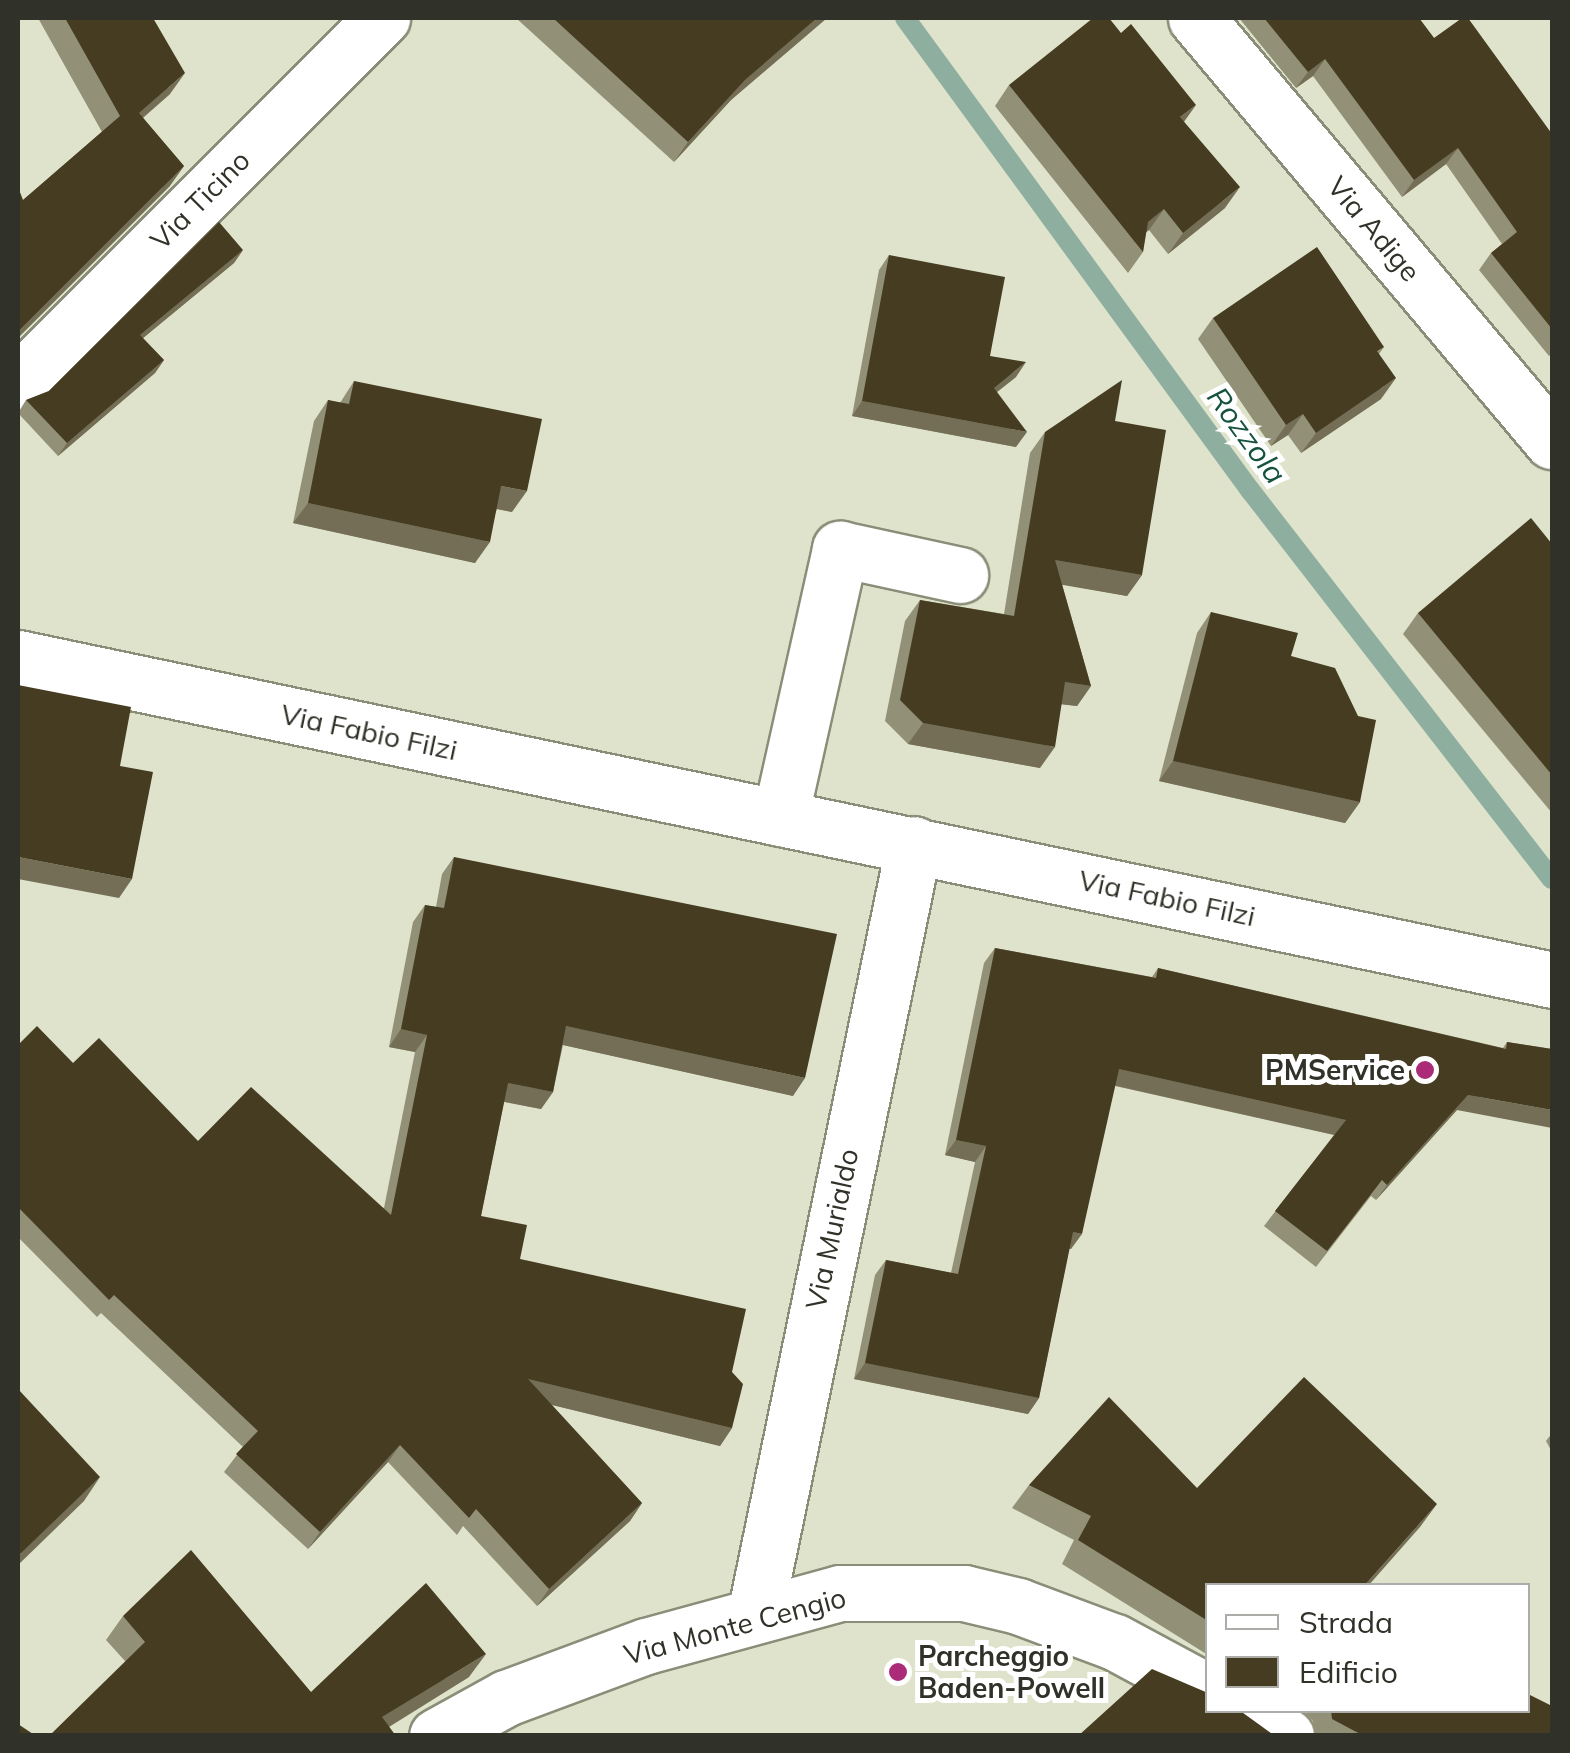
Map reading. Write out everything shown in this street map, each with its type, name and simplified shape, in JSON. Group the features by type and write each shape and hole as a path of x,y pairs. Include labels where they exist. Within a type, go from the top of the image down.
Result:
{"street":[{"name":"Via Ticino","path":"18,382 382,18"},
{"name":"Via Adige","path":"1196,18 1552,441"},
{"path":"780,818 840,548 960,575"},
{"name":"Via Fabio Filzi","path":"18,658 1552,980"},
{"name":"Via Murialdo","path":"755,1615 914,844"},
{"name":"Via Monte Cengio","path":"437,1736 506,1698 755,1615 840,1593 964,1593 1063,1620 1205,1691"},
{"path":"1245,1713 1286,1736"}],"building":[{"path":"65,18 153,18 185,73 139,113 184,166 18,332 18,187 23,200 120,116"},
{"path":"553,18 817,18 745,80 688,142"},
{"path":"1093,18 1109,18 1121,33 1131,24 1196,105 1180,117 1240,187 1183,233 1164,209 1148,222 1143,252 1009,85"},
{"path":"1264,18 1419,18 1434,38 1462,18 1468,18 1552,134 1552,329 1491,253 1517,232 1458,148 1414,180 1325,59 1308,72"},
{"path":"219,222 243,250 140,335 164,360 67,443 26,400 49,391"},
{"path":"1317,247 1384,347 1377,351 1396,378 1316,433 1303,414 1286,425 1213,318"},
{"path":"889,255 1005,277 990,356 1026,362 994,388 1027,432 862,401"},
{"path":"1122,380 1115,421 1166,430 1142,575 1055,560 1091,686 1065,682 1055,747 923,723 900,700 920,600 1014,616 1045,432"},
{"path":"354,381 542,419 527,491 501,486 490,542 308,503 328,400 349,404"},
{"path":"1531,518 1552,544 1552,775 1418,613"},
{"path":"1211,612 1298,633 1291,656 1335,668 1358,716 1376,720 1360,802 1173,761"},
{"path":"18,685 131,707 120,766 153,772 132,879 18,857"},
{"path":"454,857 837,934 805,1078 566,1026 553,1092 508,1083 481,1216 527,1225 520,1259 746,1309 732,1372 743,1384 732,1428 528,1379 642,1503 549,1589 476,1509 469,1518 400,1445 320,1532 236,1454 258,1431 114,1295 109,1300 18,1207 18,1045 37,1026 73,1063 99,1038 198,1141 251,1087 391,1215 427,1035 401,1029 425,905 444,908"},
{"path":"995,948 1156,978 1158,968 1506,1049 1507,1042 1552,1049 1552,1110 1468,1095 1387,1185 1382,1180 1327,1251 1275,1211 1346,1120 1119,1069 1082,1234 1073,1232 1039,1398 865,1363 886,1260 958,1274 986,1146 956,1140"},
{"path":"1304,1377 1437,1504 1367,1583 1205,1583 1205,1619 1078,1540 1091,1516 1029,1485 1109,1397 1197,1488"},
{"path":"18,1389 100,1477 21,1553 18,1553"},
{"path":"191,1550 311,1692 426,1583 486,1654 382,1717 396,1736 49,1736 145,1642 123,1616"},
{"path":"1152,1669 1205,1692 1205,1713 1243,1713 1275,1736 1078,1736"},
{"path":"1530,1695 1552,1706 1552,1736 1364,1736 1332,1719 1331,1713 1530,1713"},
{"path":"18,1724 36,1736 18,1736"}],"waterway":[{"name":"Rozzola","path":"905,18 1250,490 1552,879"}],"place":[{"name":"PMService","path":"1425,1070"},
{"name":"Parcheggio Baden-Powell","path":"898,1672"}]}
